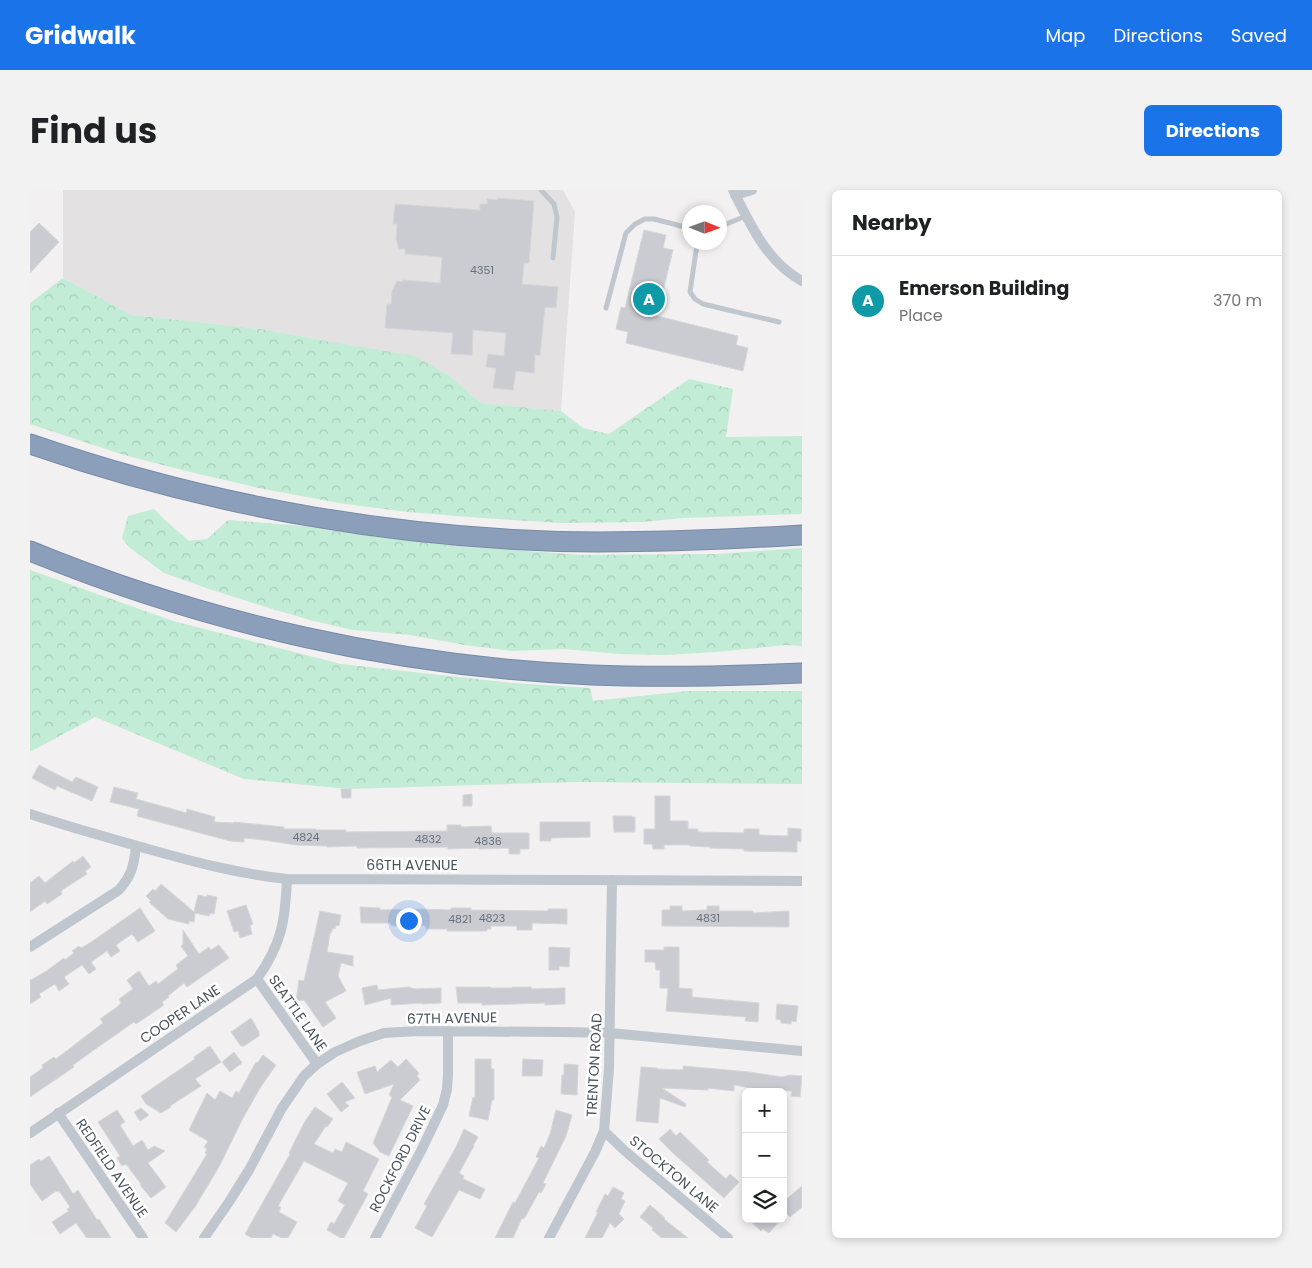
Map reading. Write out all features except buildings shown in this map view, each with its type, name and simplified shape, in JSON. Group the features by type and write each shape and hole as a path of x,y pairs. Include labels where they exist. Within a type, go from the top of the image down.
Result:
{"highway":[{"path":"30,444 104,468 231,501 310,516 452,535 596,542 802,535"},
{"path":"30,551 139,592 208,613 288,633 439,662 592,675 664,677 802,673"}],"street":[{"path":"752,190 734,192 764,246 776,262 791,275 802,281"},
{"name":"66TH AVENUE","path":"30,814 136,846 212,866 287,879 802,881"},
{"path":"30,947 119,890 127,881 132,871 136,846"},
{"name":"COOPER LANE","path":"30,1133 257,979 276,948 282,933 287,879"},
{"name":"TRENTON ROAD","path":"549,1238 595,1152 604,1131 609,1068 612,880"},
{"name":"SEATTLE LANE","path":"257,979 317,1064"},
{"name":"67TH AVENUE","path":"204,1238 249,1170 282,1108 304,1076 317,1064 335,1052 360,1040 384,1033 417,1031 610,1033 802,1050"},
{"name":"ROCKFORD DRIVE","path":"375,1238 421,1152 443,1105 447,1089 448,1031"},
{"name":"REDFIELD AVENUE","path":"58,1114 143,1238"},
{"name":"STOCKTON LANE","path":"604,1131 728,1238"}],"lane":[{"path":"541,190 554,204 557,217 554,258"},
{"path":"727,224 746,215"},
{"path":"606,308 626,233 635,224 645,219 654,219 682,226"},
{"path":"696,250 690,292 695,299 703,304 779,322"}],"shaded area":[{"path":"63,190 563,190 575,212 561,411 481,403 451,377 331,342 261,329 132,315 63,278"}],"green space":[{"path":"63,278 132,315 261,329 415,356 451,377 481,403 561,411 583,428 609,434 689,379 733,389 726,437 802,436 802,514 683,518 642,522 562,523 408,512 345,504 263,489 124,455 30,424 30,303"},
{"path":"154,509 189,541 207,539 228,520 302,526 457,546 583,555 716,554 802,548 802,646 785,645 664,655 619,654 564,649 512,651 410,635 353,630 259,605 164,573 129,547 122,538 128,516"},
{"path":"30,570 173,621 341,664 513,683 590,688 593,701 687,691 802,691 802,784 577,782 349,789 244,779 95,717 30,752"}],"place":[{"name":"Emerson Building","path":"649,299"}]}
